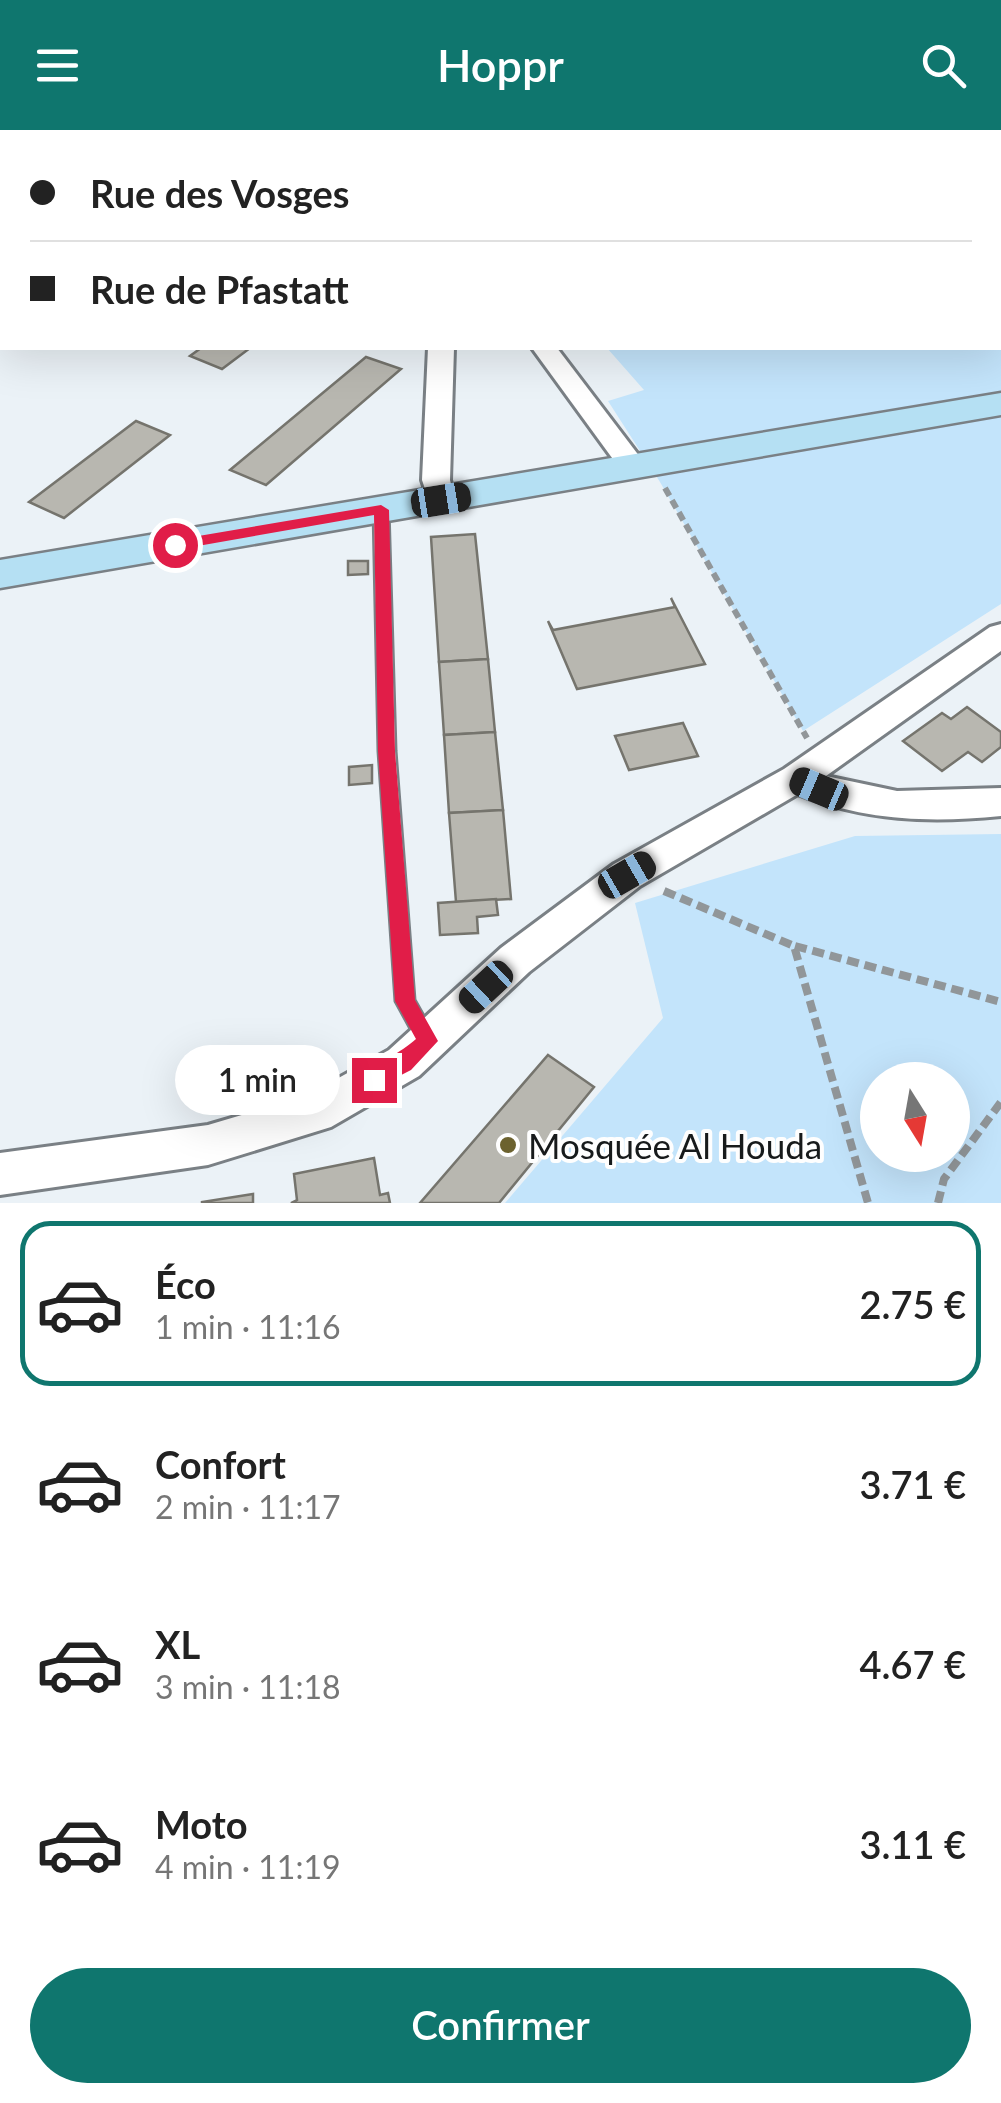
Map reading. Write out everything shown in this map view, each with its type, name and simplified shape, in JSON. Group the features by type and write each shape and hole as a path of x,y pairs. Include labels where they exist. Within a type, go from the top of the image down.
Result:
{"main road":[{"path":"0,574 1001,404"}],"street":[{"path":"441,350 436,480 441,500"},
{"path":"546,350 642,466"},
{"path":"0,1174 208,1145 316,1113 404,1063 515,960 618,881 808,770 1001,635"},
{"path":"808,770 842,799 932,809 1001,802"}],"lane":[{"path":"381,510 387,751 405,1001 428,1041"}],"path":[{"path":"642,466 808,770"},
{"path":"618,881 794,946 1001,1002"},
{"path":"794,946 868,1203"},
{"path":"938,1203 944,1179 1001,1102"}],"shaded area":[{"path":"609,350 1001,350 1001,604 803,731 660,482 608,401 644,390"},
{"path":"1001,834 1001,1203 505,1203 663,1018 635,903 855,836"}],"building":[{"path":"198,350 247,350 222,369 190,356"},
{"path":"366,357 401,369 266,485 230,470"},
{"path":"136,421 170,435 64,518 29,502"},
{"path":"475,534 488,659 439,662 431,537"},
{"path":"348,561 368,561 368,574 348,575"},
{"path":"671,598 705,664 577,689 548,621 553,630 675,607"},
{"path":"488,659 495,732 444,735 439,662"},
{"path":"967,707 1001,732 1001,747 982,762 968,752 942,771 903,741 942,713 951,719"},
{"path":"683,723 698,756 629,770 615,736"},
{"path":"495,732 503,810 449,813 444,735"},
{"path":"372,765 372,783 349,785 349,767"},
{"path":"503,810 511,899 456,902 449,813"},
{"path":"496,899 498,915 477,917 478,933 440,935 438,903"},
{"name":"Mosquée Al Houda","path":"548,1055 594,1087 499,1203 420,1203"},
{"path":"374,1158 380,1195 388,1193 390,1203 291,1203 297,1200 294,1174"},
{"path":"253,1194 253,1203 202,1203 202,1202"}],"place":[{"name":"Mosquée Al Houda","path":"508,1145"}],"route":[{"path":"175,545 381,510 387,751 405,1001 428,1041 404,1063 374,1080"}]}
